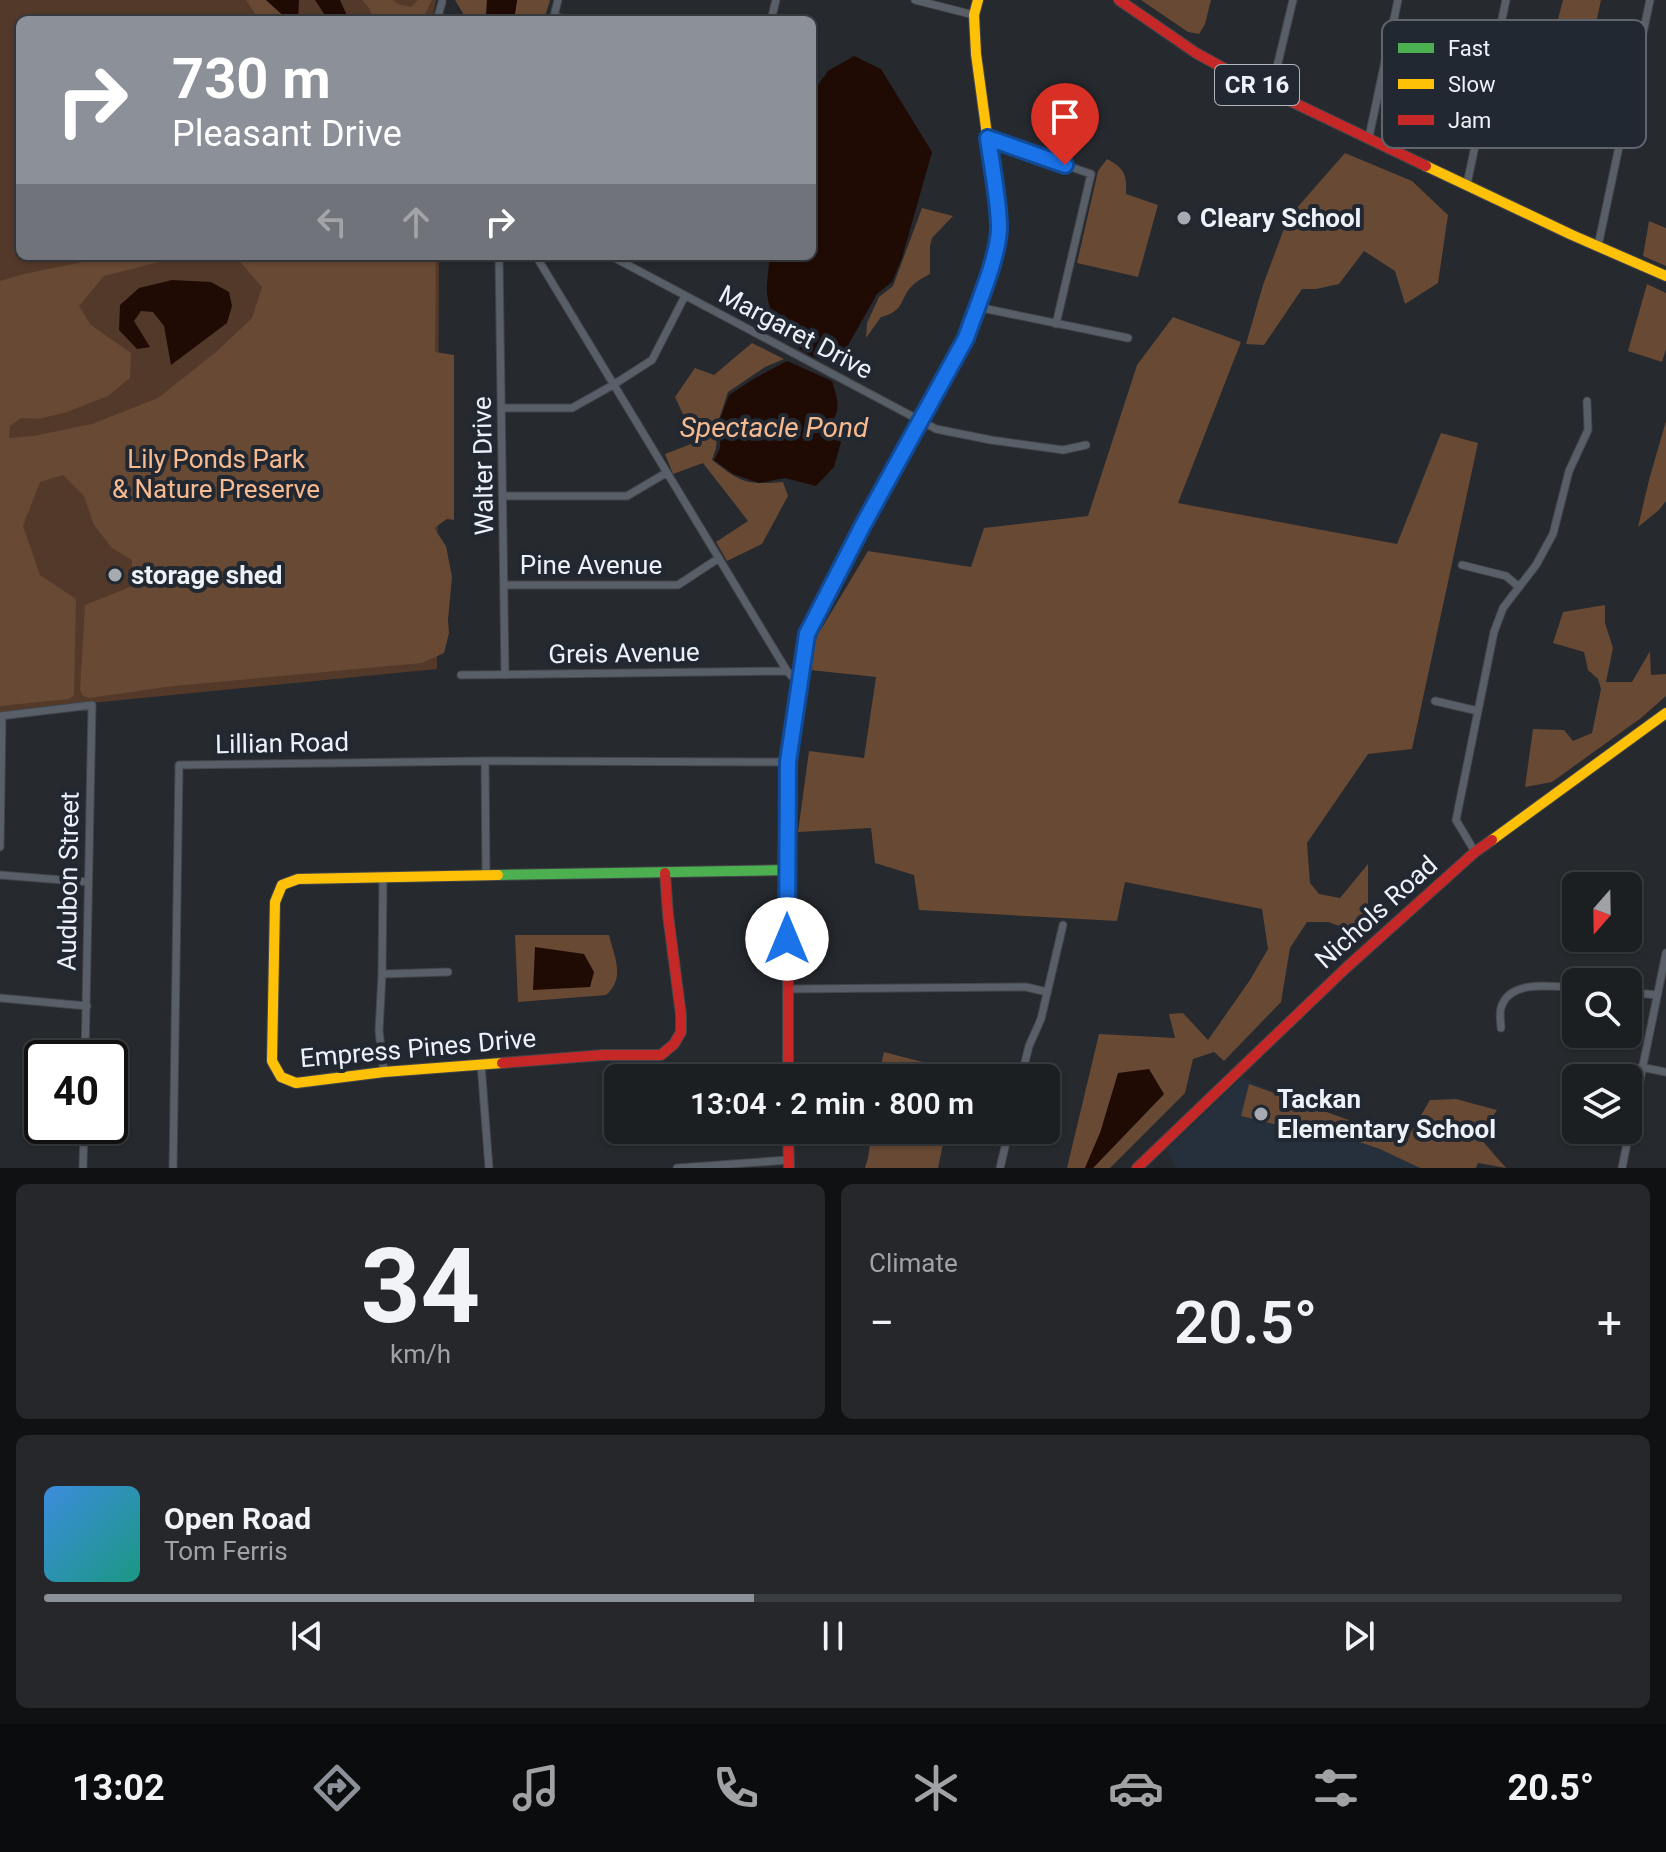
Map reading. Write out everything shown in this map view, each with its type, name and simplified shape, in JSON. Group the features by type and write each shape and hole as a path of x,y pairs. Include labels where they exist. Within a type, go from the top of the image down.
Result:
{"street":[{"path":"915,0 974,15"},
{"path":"788,1064 788,762 807,634 966,338 997,247 999,225 976,54 974,15 978,0"},
{"name":"CR 16","path":"1119,0 1196,53 1382,143"},
{"path":"1271,92 1293,0"},
{"path":"1394,20 1398,0"},
{"path":"1502,20 1506,0"},
{"path":"1646,20 1650,0"},
{"path":"1369,137 1382,76"},
{"path":"988,138 1091,174 1056,324"},
{"name":"CR 16","path":"1392,148 1666,276"},
{"path":"1467,184 1475,148"},
{"path":"1598,246 1619,148"},
{"name":"Walter Drive","path":"499,260 505,675"},
{"path":"538,260 787,671 800,685"},
{"name":"Margaret Drive","path":"618,260 936,429 1063,450 1086,445"},
{"path":"502,408 572,408 613,385 652,360 685,296"},
{"path":"977,307 1128,338"},
{"path":"1475,852 1456,820 1494,632 1503,608 1536,565 1553,534 1569,471 1588,430 1587,401"},
{"path":"503,496 627,496 666,473"},
{"name":"Pine Avenue","path":"504,585 678,585 719,558"},
{"path":"1462,565 1506,576 1519,587"},
{"name":"Greis Avenue","path":"461,675 787,671"},
{"path":"1435,701 1478,711"},
{"name":"Audubon Street","path":"1,716 92,705 86,1040"},
{"name":"Nichols Road","path":"1137,1168 1347,967 1475,852 1666,713"},
{"path":"0,847 1,716"},
{"path":"485,761 486,875"},
{"name":"Lillian Road","path":"173,1168 179,765 485,761 788,762"},
{"name":"Empress Pines Drive","path":"665,873 681,1032 674,1044 661,1055 603,1055 481,1064 296,1083 281,1077 272,1061 275,902 282,885 298,879 787,870"},
{"path":"0,875 88,882"},
{"path":"383,878 379,1031 384,1072"},
{"path":"1024,1064 1041,1019 1063,925"},
{"path":"1642,1064 1666,953"},
{"path":"382,974 448,972"},
{"path":"787,989 1026,987 1047,992"},
{"path":"1501,1028 1500,1009 1507,997 1520,988 1562,987"},
{"path":"1642,993 1657,995"},
{"path":"0,998 87,1006"},
{"path":"481,1064 489,1168"},
{"path":"1642,1067 1666,1072"},
{"path":"83,1168 84,1144"},
{"path":"1000,1168 1006,1144"},
{"path":"1622,1168 1627,1144"},
{"path":"677,1168 788,1164"}],"shaded area":[{"name":"Tackan Elementary School","path":"1242,1077 1432,1168 1176,1168 1166,1150"}],"green space":[{"name":"Lily Ponds Park & Nature Preserve","path":"0,0 436,0 433,16 16,16 16,260 439,260 437,669 0,712"},
{"path":"246,0 266,0 284,16 256,16"},
{"path":"362,0 393,0 411,7 418,0 432,0 426,16 372,16"},
{"path":"455,0 487,0 486,16 465,16"},
{"path":"517,0 550,0 545,16 515,16"},
{"path":"1141,0 1211,0 1199,34 1188,32"},
{"path":"1563,0 1601,0 1597,20 1558,20"},
{"path":"1345,153 1412,181 1448,215 1438,283 1405,304 1395,271 1364,251 1339,284 1302,289 1264,345 1246,344 1263,285 1288,218"},
{"path":"1107,159 1123,172 1126,194 1158,205 1138,277 1077,263 1098,171"},
{"path":"922,208 953,216 932,238 930,274 913,285 895,311 881,317 866,338 867,323 879,297 893,286"},
{"path":"1649,221 1666,228 1666,266 1643,256"},
{"name":"Lily Ponds Park & Nature Preserve","path":"92,260 167,260 104,276 79,306 91,325 131,353 130,378 108,396 67,412 39,419 21,418 10,426 9,438 92,424 158,398 216,352 252,318 262,287 238,260 436,260 435,352 454,355 454,520 447,519 434,528 446,546 452,577 449,633 444,653 422,663 174,686 89,698 83,696 80,690 85,605 132,586 132,560 112,548 94,525 84,496 63,475 40,482 23,526 40,575 76,599 74,695 69,699 0,706 0,281"},
{"path":"1647,284 1666,293 1666,349 1662,362 1628,351"},
{"path":"1173,317 1241,342 1178,503 1397,544 1441,433 1478,443 1412,749 1368,754 1307,843 1310,883 1319,894 1340,898 1368,864 1368,916 1356,932 1328,922 1307,922 1290,948 1281,1002 1224,1061 1214,1052 1193,1059 1185,1093 1110,1168 1093,1168 1164,1094 1100,1133 1085,1168 1067,1168 1099,1034 1175,1038 1169,1014 1183,1013 1208,1040 1268,949 1262,909 1125,882 1117,921 919,910 914,875 875,863 871,828 798,832 809,751 864,758 876,677 810,670 817,636 868,551 971,567 984,528 1088,516 1137,365"},
{"path":"752,343 784,359 765,367 728,392 718,422 712,460 745,481 783,482 788,496 762,544 727,561 716,542 748,521 703,463 673,474 665,454 696,442 675,397 695,368 714,375"},
{"path":"1666,421 1666,501 1638,527 1649,480"},
{"path":"1605,605 1605,623 1613,648 1606,682 1632,682 1650,651 1651,675 1666,674 1666,696 1641,718 1552,782 1525,787 1533,729 1564,730 1573,741 1592,733 1601,689 1598,679 1588,670 1584,652 1553,643 1563,612"},
{"path":"515,935 609,935 617,966 616,981 606,995 518,1002"},
{"path":"884,1052 930,1064 881,1064"},
{"path":"1249,1084 1379,1131 1411,1132 1430,1100 1456,1099 1497,1110 1479,1137 1506,1168 1478,1163 1476,1168 1420,1168 1380,1149 1344,1137 1241,1116"},
{"path":"870,1144 943,1144 938,1168 865,1168"}],"water":[{"path":"266,0 299,0 298,16 284,16"},
{"path":"315,0 340,0 347,16 325,16"},
{"path":"487,0 517,0 515,16 486,16"},
{"name":"Spectacle Pond","path":"854,56 881,69 932,152 902,258 892,282 877,294 838,363 812,356 790,341 775,320 767,294 770,260 816,260 816,88 828,71"},
{"path":"172,280 211,282 229,292 232,306 227,323 171,365 164,326 153,312 141,311 134,321 150,347 137,349 119,330 120,305 139,288"},
{"name":"Spectacle Pond","path":"787,361 832,381 836,394 837,410 828,427 841,442 834,467 816,486 785,478 759,483 733,474 714,460 720,448 720,419 729,395"},
{"path":"535,947 584,954 594,972 590,987 533,990"},
{"path":"1149,1069 1164,1094 1093,1168 1085,1168 1100,1133 1118,1073"}],"traffic: fast":[{"path":"793,728 807,634 966,338 997,247 999,225 996,201"},
{"path":"498,875 787,870"}],"traffic: slow":[{"path":"978,0 974,15 976,54 996,201"},
{"path":"1426,166 1666,276"},
{"path":"1492,840 1666,713"},
{"path":"498,875 298,879 282,885 275,902 272,1061 281,1077 296,1083 384,1072 502,1063"}],"traffic: jam":[{"path":"1119,0 1196,53 1382,145"},
{"path":"1388,148 1426,166"},
{"path":"788,1064 788,762 793,728"},
{"path":"1137,1168 1347,967 1492,840"},
{"path":"502,1063 603,1055 661,1055 674,1044 681,1032 681,1015 665,873"},
{"path":"788,1144 789,1168"}],"place":[{"name":"Cleary School","path":"1184,218"},
{"name":"storage shed","path":"115,575"},
{"name":"Tackan Elementary School","path":"1261,1114"}],"route":[{"path":"787,939 788,762 807,634 966,338 997,247 999,225 988,138 1065,165"}]}
